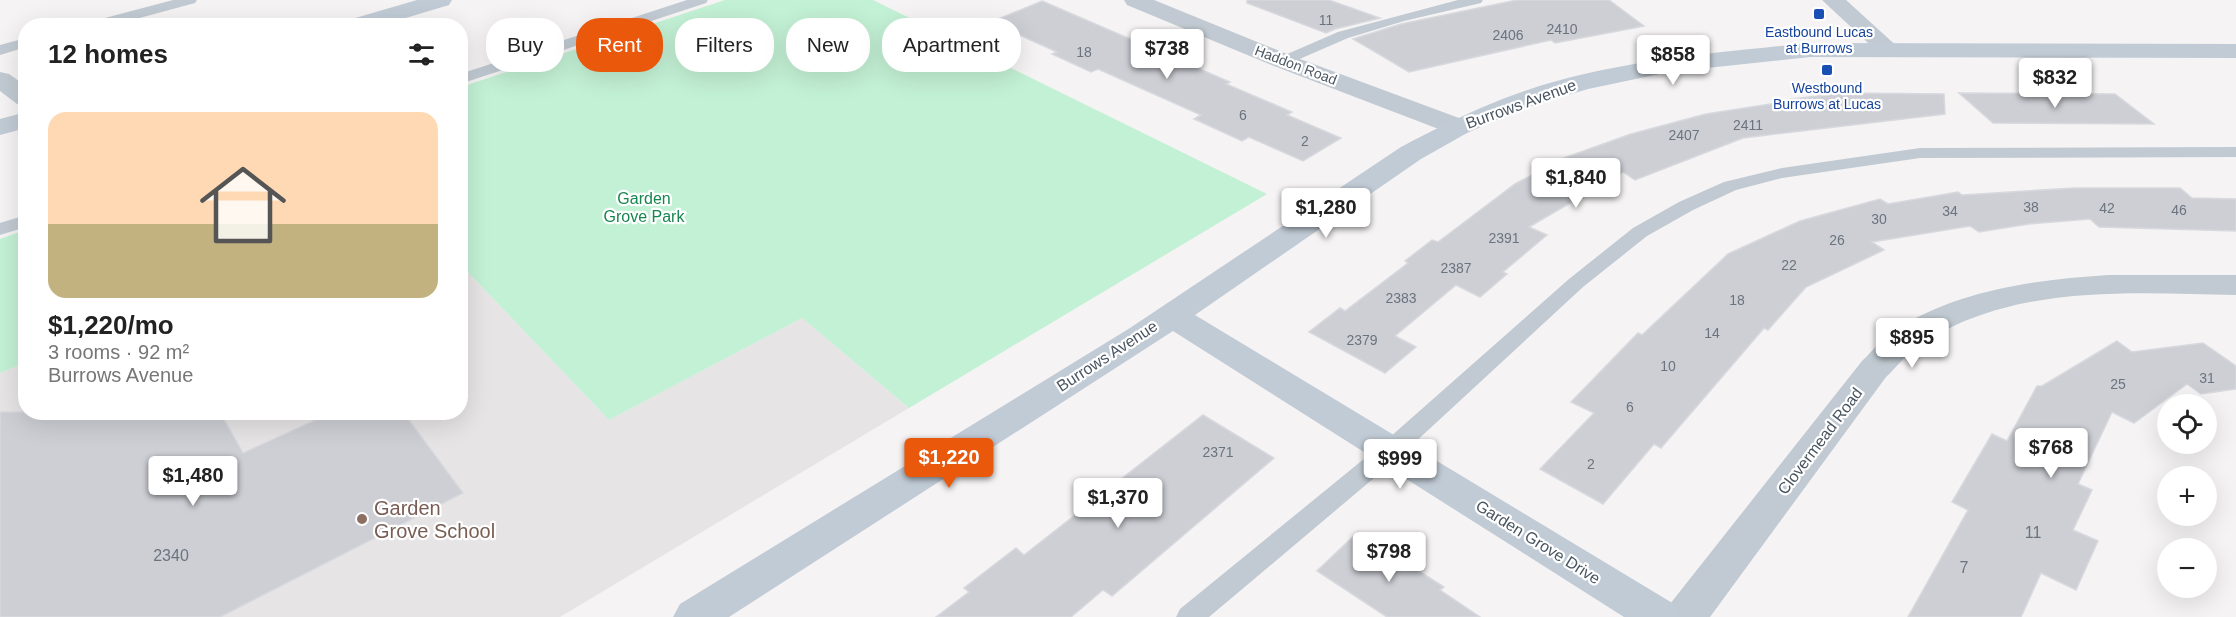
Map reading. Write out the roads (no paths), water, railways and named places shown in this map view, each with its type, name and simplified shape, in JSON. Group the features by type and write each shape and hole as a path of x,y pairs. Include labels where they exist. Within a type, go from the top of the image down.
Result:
{"street":[{"path":"380,18 441,0"},
{"name":"Haddon Road","path":"1135,0 1283,61 1458,127"},
{"path":"1833,0 1889,50"},
{"name":"Burrows Avenue","path":"705,615 790,555 1142,336 1411,153 1458,127 1515,103 1583,82 1669,65 1810,50 2232,54"},
{"path":"0,79 18,93"},
{"path":"0,127 18,122"},
{"name":"Clovermead Road","path":"1685,617 1874,369 1903,341 1974,306 2012,294 2129,284 2236,285"},
{"name":"Garden Grove Drive","path":"1171,315 1659,617"}],"lane":[{"path":"121,18 190,0"},
{"path":"468,76 701,0"},
{"path":"1283,61 1343,35 1400,18 1476,0"},
{"path":"0,50 18,44"},
{"path":"1190,617 1390,451 1576,283 1640,232 1686,206 1730,186 1813,167 1920,153 2236,152"},
{"path":"0,229 18,223"}],"place":[{"name":"Eastbound Lucas at Burrows","path":"1819,14"},
{"name":"Westbound Burrows at Lucas","path":"1827,70"},
{"name":"Garden Grove School","path":"362,519"}],"park label":[{"name":"Garden Grove Park","path":"644,207"}]}
